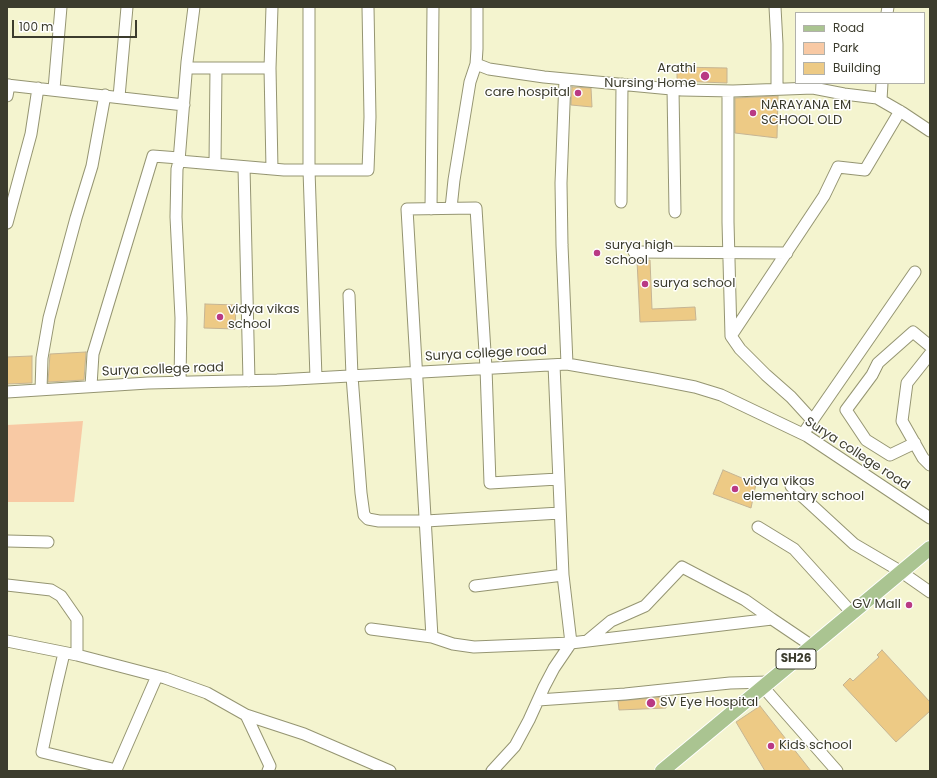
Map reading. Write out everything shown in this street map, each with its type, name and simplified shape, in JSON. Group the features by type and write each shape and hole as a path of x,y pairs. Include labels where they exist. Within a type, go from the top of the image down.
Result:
{"main road":[{"name":"SH26","path":"662,771 852,613 900,571 930,548"}],"street":[{"path":"54,89 61,7"},
{"path":"119,97 127,7"},
{"path":"180,382 181,318 176,217 177,168 194,7"},
{"path":"272,7 270,68 272,169"},
{"path":"309,7 309,170 316,378"},
{"path":"91,386 93,354 153,156 215,164 272,169 368,170 370,117 368,7"},
{"path":"431,209 433,7"},
{"path":"451,208 454,180 470,82 476,64 477,7"},
{"path":"775,7 777,88"},
{"path":"476,64 489,69 507,72 673,89 728,91 777,88 813,88 877,98 900,111 930,132"},
{"path":"187,68 270,68"},
{"path":"215,164 216,68"},
{"path":"565,79 561,183 567,364"},
{"path":"621,202 622,84"},
{"path":"881,100 882,84"},
{"path":"7,96 8,85 54,89 184,105"},
{"path":"7,223 31,134 38,88"},
{"path":"673,89 676,212"},
{"path":"728,91 731,336 745,354 791,397 812,420"},
{"path":"41,390 42,358 48,318 92,166 105,95"},
{"path":"731,336 824,196 838,167 865,170 900,111"},
{"path":"244,167 250,381"},
{"path":"432,637 407,209 476,208 486,368 490,483 558,480"},
{"path":"634,252 787,252"},
{"path":"803,434 915,272"},
{"path":"349,295 352,376 364,515 368,518 379,521 426,521 560,513"},
{"path":"915,443 890,454 866,440 846,410 872,375 878,363 913,332 930,346"},
{"path":"930,354 907,383 902,421 923,458 930,465"},
{"name":"Surya college road","path":"7,392 91,386 316,378 567,364 695,388 721,396 803,434 930,518"},
{"path":"492,771 515,746 554,668 571,643 563,575 554,365"},
{"path":"791,486 854,544 900,571 930,592"},
{"path":"758,527 794,549 852,613"},
{"path":"7,541 48,542"},
{"path":"586,641 611,621 645,606 682,568 745,600 812,646"},
{"path":"475,586 563,575"},
{"path":"7,585 51,590 61,596 77,619 77,655"},
{"path":"371,629 432,637 453,644 474,647 571,643 772,619"},
{"path":"7,641 77,655 157,676 207,693 246,715 304,734 390,771"},
{"path":"64,653 42,752 116,770 157,676"},
{"path":"538,700 625,694 730,683 766,684 837,771"},
{"path":"246,715 270,766 268,771"}],"green space":[{"path":"83,421 74,502 7,502 7,425"}],"building":[{"path":"677,67 727,68 727,83 677,81"},
{"path":"572,87 591,88 592,107 571,105"},
{"name":"NARAYANA EM SCHOOL OLD","path":"778,96 777,138 735,133 735,98"},
{"name":"surya school","path":"637,260 650,260 652,309 695,307 696,320 640,322"},
{"name":"vidya vikas school","path":"205,304 236,305 235,329 204,328"},
{"path":"86,352 84,380 48,382 50,354"},
{"path":"32,356 32,383 7,384 7,357"},
{"name":"vidya vikas elementary school","path":"723,470 756,484 751,508 713,494"},
{"path":"882,650 930,702 930,711 896,742 843,685 850,678 853,681 879,657 877,655"},
{"path":"665,697 666,708 619,710 618,701"},
{"name":"Kids school","path":"760,706 811,771 765,771 736,722"}],"place":[{"name":"Arathi Nursing Home","path":"705,76"},
{"name":"care hospital","path":"578,93"},
{"name":"NARAYANA EM SCHOOL OLD","path":"753,113"},
{"name":"surya high school","path":"597,253"},
{"name":"surya school","path":"645,284"},
{"name":"vidya vikas school","path":"220,317"},
{"name":"vidya vikas elementary school","path":"735,489"},
{"name":"GV Mall","path":"909,605"},
{"name":"SV Eye Hospital","path":"651,703"},
{"name":"Kids school","path":"771,746"}]}
